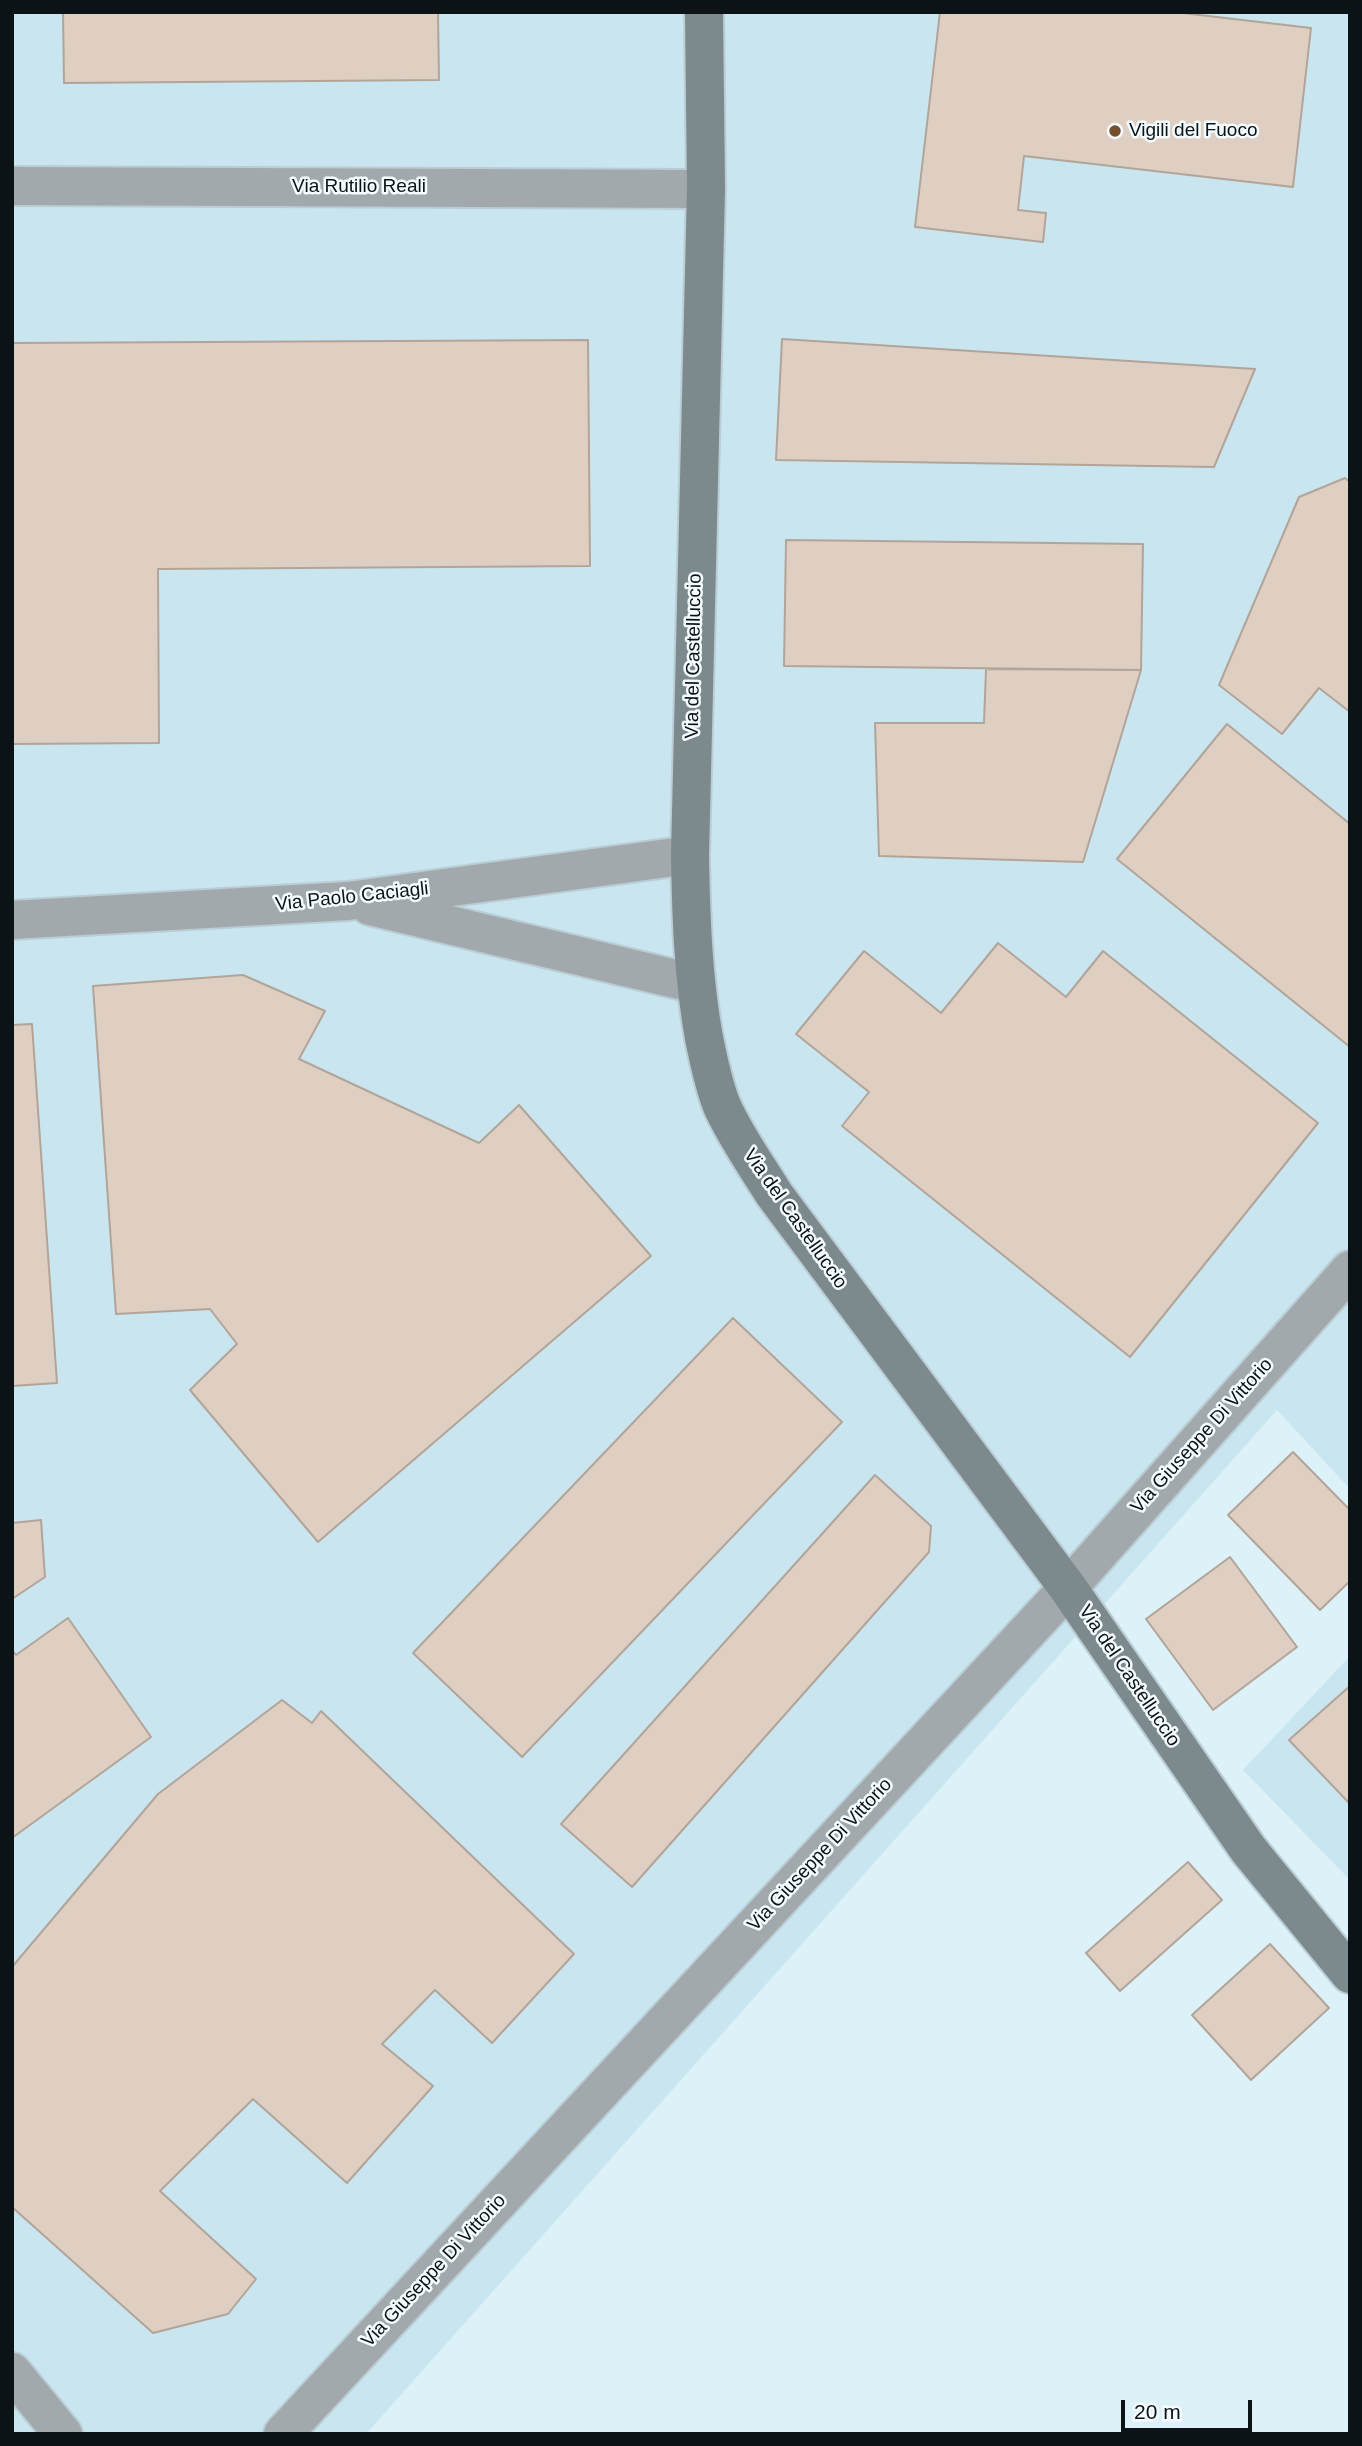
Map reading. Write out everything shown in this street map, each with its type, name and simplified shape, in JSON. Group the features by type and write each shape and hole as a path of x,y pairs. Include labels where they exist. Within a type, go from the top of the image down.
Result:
{"street":[{"name":"Via del Castelluccio","path":"704,12 706,189 690,855 696,984 710,1070 722,1104 746,1149 782,1205 1068,1588 1248,1849 1350,1974"},
{"name":"Via Rutilio Reali","path":"12,186 706,189"},
{"name":"Via Paolo Caciagli","path":"12,920 348,901 690,855"},
{"path":"348,901 696,984"},
{"name":"Via Giuseppe Di Vittorio","path":"283,2434 1068,1588 1350,1270"},
{"path":"12,2372 63,2434"}],"shaded area":[{"path":"12,12 1350,12 1350,1489 1277,1410 366,2434 12,2434"},
{"path":"1350,1656 1350,1880 1243,1770"}],"building":[{"path":"63,12 438,12 439,80 64,83"},
{"path":"940,12 1174,12 1311,28 1293,187 1024,156 1018,210 1046,213 1043,242 915,227"},
{"path":"782,339 1255,369 1214,467 776,460"},
{"path":"588,340 590,566 158,569 159,743 12,744 12,343"},
{"path":"1345,478 1350,482 1350,712 1319,688 1282,734 1219,685 1299,497"},
{"path":"786,540 1143,544 1141,670 784,666"},
{"path":"986,669 1141,670 1083,862 879,856 875,723 984,723"},
{"path":"1227,724 1350,824 1350,1047 1117,859"},
{"path":"998,943 1066,997 1103,951 1318,1123 1130,1357 842,1126 869,1092 796,1034 864,951 941,1013"},
{"path":"243,975 325,1011 299,1059 479,1143 519,1105 651,1256 318,1542 190,1390 237,1344 210,1309 116,1314 93,986"},
{"path":"32,1024 57,1383 12,1386 12,1025"},
{"path":"733,1318 842,1422 522,1757 413,1653"},
{"path":"1293,1452 1350,1510 1350,1581 1320,1610 1228,1515"},
{"path":"875,1475 931,1526 929,1552 632,1887 561,1824"},
{"path":"41,1520 45,1577 12,1599 12,1523"},
{"path":"1230,1557 1297,1647 1213,1710 1146,1619"},
{"path":"68,1618 151,1737 12,1838 12,1650 16,1655"},
{"path":"1350,1686 1350,1804 1289,1740"},
{"path":"282,1700 312,1723 321,1711 574,1954 492,2043 435,1990 382,2044 433,2086 347,2183 253,2099 160,2191 256,2279 228,2314 153,2333 12,2207 12,1967 158,1794"},
{"path":"1188,1862 1222,1900 1120,1991 1086,1953"},
{"path":"1270,1944 1329,2008 1251,2080 1192,2015"}],"place":[{"name":"Vigili del Fuoco","path":"1115,131"}]}
